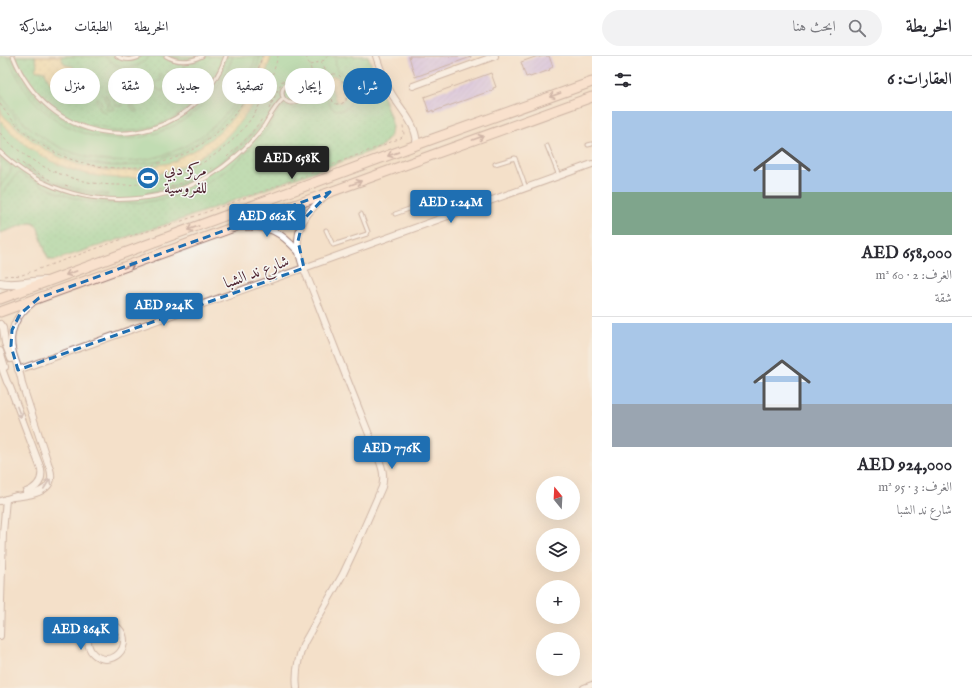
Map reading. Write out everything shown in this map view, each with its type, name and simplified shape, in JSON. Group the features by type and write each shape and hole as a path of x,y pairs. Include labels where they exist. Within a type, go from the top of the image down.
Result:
{"main road":[{"path":"0,299 427,141 592,82"},
{"path":"0,312 592,97"}],"street":[{"path":"376,56 393,96 414,130 416,137 414,146"},
{"path":"413,86 495,56"},
{"path":"414,130 422,139 427,141"},
{"name":"شارع ند الشبا","path":"18,370 592,164"},
{"path":"297,688 296,672 302,648 343,574 382,487 384,479 383,470 298,251 298,241 303,220 310,211 330,192"},
{"path":"235,227 259,227 270,229 281,234 298,251"},
{"path":"0,280 14,285 37,281 47,281"},
{"path":"6,499 43,490 51,478 48,463 11,346 12,330 17,319 27,306 39,298"},
{"path":"0,324 3,328 5,343 17,376 22,384"},
{"path":"0,351 9,378 10,387"},
{"path":"0,363 42,472 41,480 37,486 6,499"},
{"path":"0,636 3,540 6,499"},
{"path":"101,624 112,624 120,630 122,635 124,640 122,649 115,656 110,658 100,658 91,651 89,647 88,642 90,633 96,626 101,624"},
{"path":"584,688 592,685"}],"lane":[{"path":"13,56 32,90 51,109 62,117 77,124 95,130 112,133 131,133 149,130 164,125 184,114 199,101 208,90 218,74 226,56"},
{"path":"117,56 126,60 136,59 141,56"},
{"path":"166,56 181,61 192,60 202,56"},
{"path":"285,86 282,90 282,96 285,100"},
{"path":"0,152 18,167 36,179 62,190 82,196 104,200 127,200 150,197 191,185 224,166 254,139 283,98"},
{"path":"547,146 559,176"},
{"path":"495,164 515,158 526,188"},
{"path":"395,214 451,194 455,196 461,212"},
{"path":"326,230 333,245 368,233 361,214"},
{"path":"350,240 353,250"}],"path":[{"path":"0,104 13,122 27,135 66,158 90,165 111,168 152,165 170,160 188,152 222,127 248,94 256,76 262,56"},
{"path":"0,133 17,149 34,161 54,172 76,180 124,186 145,184 166,179 186,171 206,160 226,146 243,129 256,112 266,93 278,56"},
{"path":"306,56 311,68"},
{"path":"310,65 321,62 327,56"},
{"path":"321,62 324,68"},
{"path":"335,74 342,78 347,98 344,103 338,105 333,102 327,83 327,78 329,76 335,74"},
{"path":"268,109 282,80 285,82"},
{"path":"226,158 248,137 265,115"},
{"path":"0,280 5,276 17,276 134,235 179,222 291,181 401,138 404,135 403,125 411,123"},
{"path":"14,158 32,170 54,181"},
{"path":"156,191 185,182 219,163"},
{"path":"61,184 72,188"}],"highlighted area":[{"path":"330,192 303,220 298,241 304,268 18,370 11,346 12,330 20,314 39,298"}],"green space":[{"name":"مركز دبي للفروسية","path":"0,56 368,56 372,68 343,68 343,104 386,104 391,119 392,128 390,137 384,144 376,149 180,220 51,260 47,257 38,228 34,224 29,223 0,233"},
{"path":"7,56 11,56 26,84 41,103 72,124 98,132 125,134 151,130 175,120 197,104 203,104 181,121 157,133 131,139 104,138 77,131 51,116 36,104 20,81"},
{"path":"15,56 35,56 37,65 35,68 36,71 45,72 50,83 50,104 98,104 101,111 106,112 110,109 114,109 110,104 122,106 124,104 131,104 135,112 138,111 135,109 134,104 154,104 154,68 128,68 139,65 150,56 163,56 172,61 185,63 194,62 206,56 225,56 214,79 214,68 185,68 183,66 184,68 162,68 162,75 159,75 162,80 156,82 155,84 157,89 162,91 162,104 193,104 170,120 142,129 127,131 111,131 109,128 92,125 89,127 64,116 44,100 28,80"},
{"path":"61,56 106,56 116,65 128,68 108,68 108,99 106,94 104,96 108,107 106,109 103,108 100,100 100,68 74,68 65,64"},
{"path":"170,56 198,56 177,59"},
{"path":"227,56 233,56 227,68 222,68 222,78 214,90 214,83"},
{"path":"256,56 260,56 256,68 252,68"},
{"path":"335,56 368,56 372,68 343,68 343,74 336,67"},
{"path":"0,93 21,119 45,139 73,153 103,160 134,161 164,155 193,142 219,121 234,104 238,104 212,132 179,154 165,157 160,161 128,166 112,166 80,160 51,148 16,122 13,114 3,105 0,98"},
{"path":"304,104 330,104 332,108 343,110 349,105 385,104 392,123 391,131 385,143 379,148 180,220 55,260 48,259 38,228 34,223 29,223 0,233 0,212 2,211 0,206 0,198 19,173 60,193 75,198 97,202 119,204 163,198 185,192 205,183 225,171 242,157 259,139 281,107 295,108"},
{"path":"261,122 262,123 241,148 206,174 196,179 195,178 231,154 247,139"},
{"path":"0,158 12,169 0,187"},
{"path":"25,166 54,182 86,191 108,194 107,196 96,195 64,187 34,174 25,168"},
{"path":"194,178 166,190 146,194 175,186"}],"sand":[{"path":"35,56 61,56 65,64 75,68 50,68 50,83 45,72 37,72 35,69 37,64"},
{"path":"265,56 271,56 267,68 261,68"},
{"path":"335,76 339,80 343,94 343,100 341,102 337,101 335,98"},
{"path":"244,104 251,104 231,131 202,155 169,170 134,177 97,176 62,166 29,147 0,120 0,108 2,114 26,136 46,150 68,161 93,168 131,171 176,161 178,158 194,151 224,128"}],"building":[{"path":"409,56 471,56 471,57 415,77"},
{"path":"538,56 549,56 553,67 549,69 550,70 526,77 521,62"},
{"path":"491,73 496,87 493,88 493,90 433,112 433,110 429,112 424,97"}],"place":[{"name":"مركز دبي للفروسية","path":"148,178"}]}
